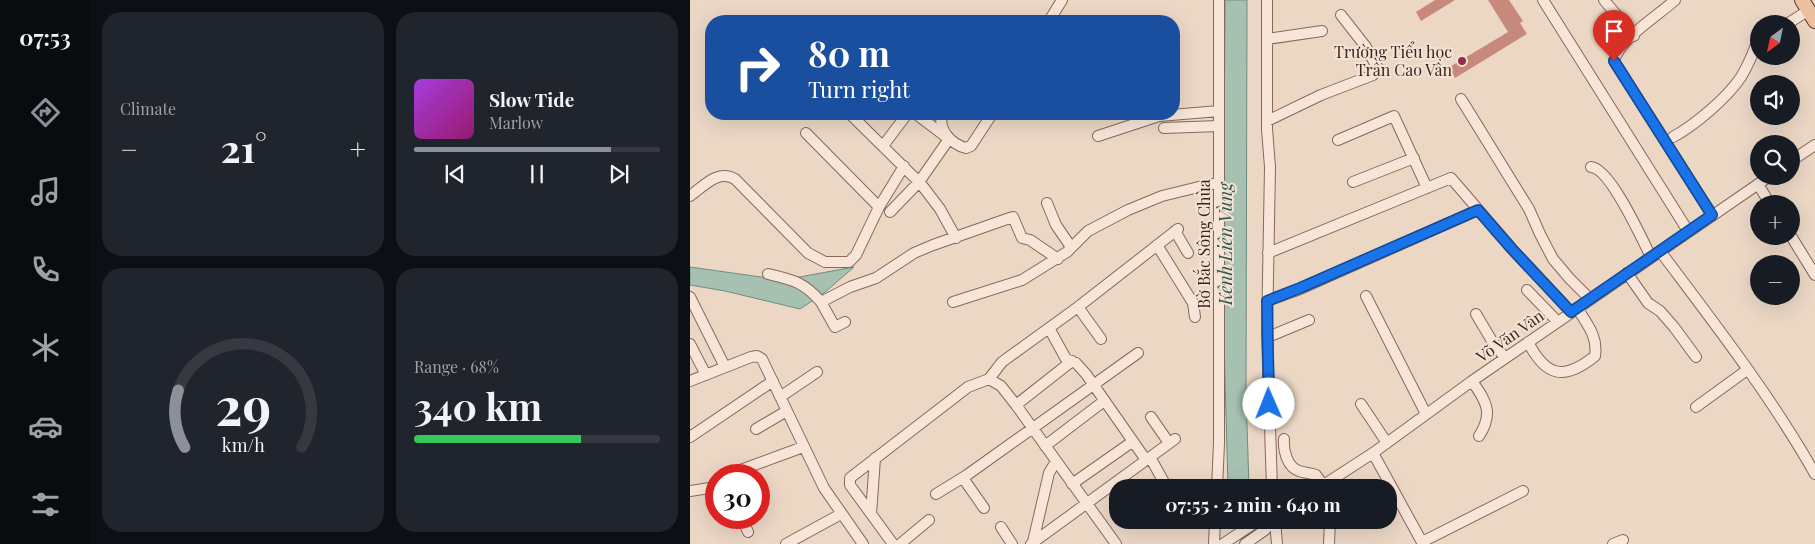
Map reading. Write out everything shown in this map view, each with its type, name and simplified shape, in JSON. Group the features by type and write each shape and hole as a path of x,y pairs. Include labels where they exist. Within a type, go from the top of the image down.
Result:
{"street":[{"path":"1053,15 1062,0"},
{"name":"Bờ Bắc Sông Chùa","path":"1217,479 1219,0"},
{"path":"1268,0 1267,121 1270,167 1267,301 1272,479"},
{"path":"1543,0 1688,231"},
{"path":"1604,0 1634,36"},
{"path":"1673,1 1616,53 1614,61 1712,215"},
{"path":"1267,121 1321,95 1373,75 1377,67 1366,47 1341,15"},
{"path":"1267,39 1322,31"},
{"path":"1673,137 1708,111 1741,78 1750,58"},
{"path":"1461,99 1529,209 1554,259 1570,280 1590,299"},
{"path":"1180,114 1219,111"},
{"path":"1338,140 1394,116 1427,188"},
{"path":"856,120 918,182 940,209 956,238"},
{"path":"883,146 902,120"},
{"path":"924,120 948,138 966,148 971,146 988,120"},
{"path":"941,120 941,124 948,138"},
{"path":"1098,136 1147,120"},
{"path":"1164,128 1219,126"},
{"path":"806,133 879,208"},
{"path":"890,212 918,182 948,138"},
{"path":"1800,155 1815,145"},
{"path":"1353,182 1414,158"},
{"path":"690,196 717,176 729,175 802,249 817,259 829,262 851,261 904,166"},
{"path":"1591,167 1604,174 1656,254 1747,370 1796,442 1815,474"},
{"path":"1268,253 1451,178 1512,249 1574,310 1592,331 1597,345 1595,356 1584,365 1564,373 1546,368 1536,358 1528,342"},
{"path":"953,302 1022,280 1058,259 1088,231 1128,210 1162,196 1219,182"},
{"name":"Võ Văn Vân","path":"1332,479 1373,453 1557,321 1757,185"},
{"path":"1047,203 1056,225 1071,247"},
{"path":"1267,301 1478,210"},
{"path":"821,302 850,287 876,278 914,253 1014,217 1022,238 1030,240 1058,259"},
{"path":"893,544 850,485 850,478 968,386 989,379 1002,362 1078,307 1176,230 1188,254"},
{"path":"1157,245 1193,303 1195,317"},
{"path":"1796,245 1815,276"},
{"path":"768,274 797,281 809,288 821,302 835,327 845,322"},
{"path":"1627,274 1648,303 1660,311 1696,357"},
{"path":"1527,290 1557,321"},
{"path":"1366,296 1426,414"},
{"path":"690,297 725,367"},
{"path":"1078,307 1101,339"},
{"path":"1476,314 1505,358"},
{"path":"1268,337 1309,320"},
{"path":"1049,328 1066,359 1076,363 1132,442 1148,459 1161,479"},
{"path":"690,344 706,375"},
{"path":"936,494 963,478 1138,353"},
{"path":"690,381 757,356 762,359 774,381 785,412 824,488 842,514 858,543"},
{"path":"1016,405 1072,361"},
{"path":"1696,407 1747,370"},
{"path":"780,397 817,372"},
{"path":"989,379 1000,386 1016,405 1116,544"},
{"path":"690,437 774,381"},
{"path":"1472,381 1487,406 1485,425 1478,436"},
{"path":"1045,446 1104,401"},
{"path":"1361,404 1387,443"},
{"path":"756,429 785,412"},
{"path":"1032,543 1172,441 1151,417"},
{"path":"1284,439 1284,447 1289,463 1298,471 1316,474 1318,479"},
{"path":"1072,484 1132,442"},
{"path":"762,464 804,447"},
{"path":"1373,453 1385,479"},
{"path":"871,514 874,458"},
{"path":"1032,543 1049,472 1056,461"},
{"path":"963,478 984,508"},
{"path":"690,492 705,489"},
{"path":"1397,500 1422,543 1523,491"},
{"path":"786,544 842,514"},
{"path":"900,544 930,520"},
{"path":"1001,527 1012,544"},
{"path":"1214,544 1215,529"},
{"path":"1223,544 1246,529"},
{"path":"1245,544 1266,529"},
{"path":"1274,529 1277,544"},
{"path":"1329,544 1330,529"}],"water":[{"name":"Kênh Liên Vùng","path":"1225,0 1247,0 1246,394 1249,479 1228,479 1223,308"},
{"path":"690,267 768,278 794,278 854,267 824,293 800,309 725,291 690,285"}],"building":[{"path":"1435,0 1455,0 1421,21 1416,12"},
{"path":"1488,0 1509,0 1523,21 1520,23 1527,34 1455,78 1448,68 1508,32"}],"place":[{"name":"Trường Tiểu học Trần Cao Vân","path":"1462,61"}],"route":[{"path":"1269,404 1267,301 1478,210 1571,312 1712,215 1649,116 1634,96 1614,61"}]}
